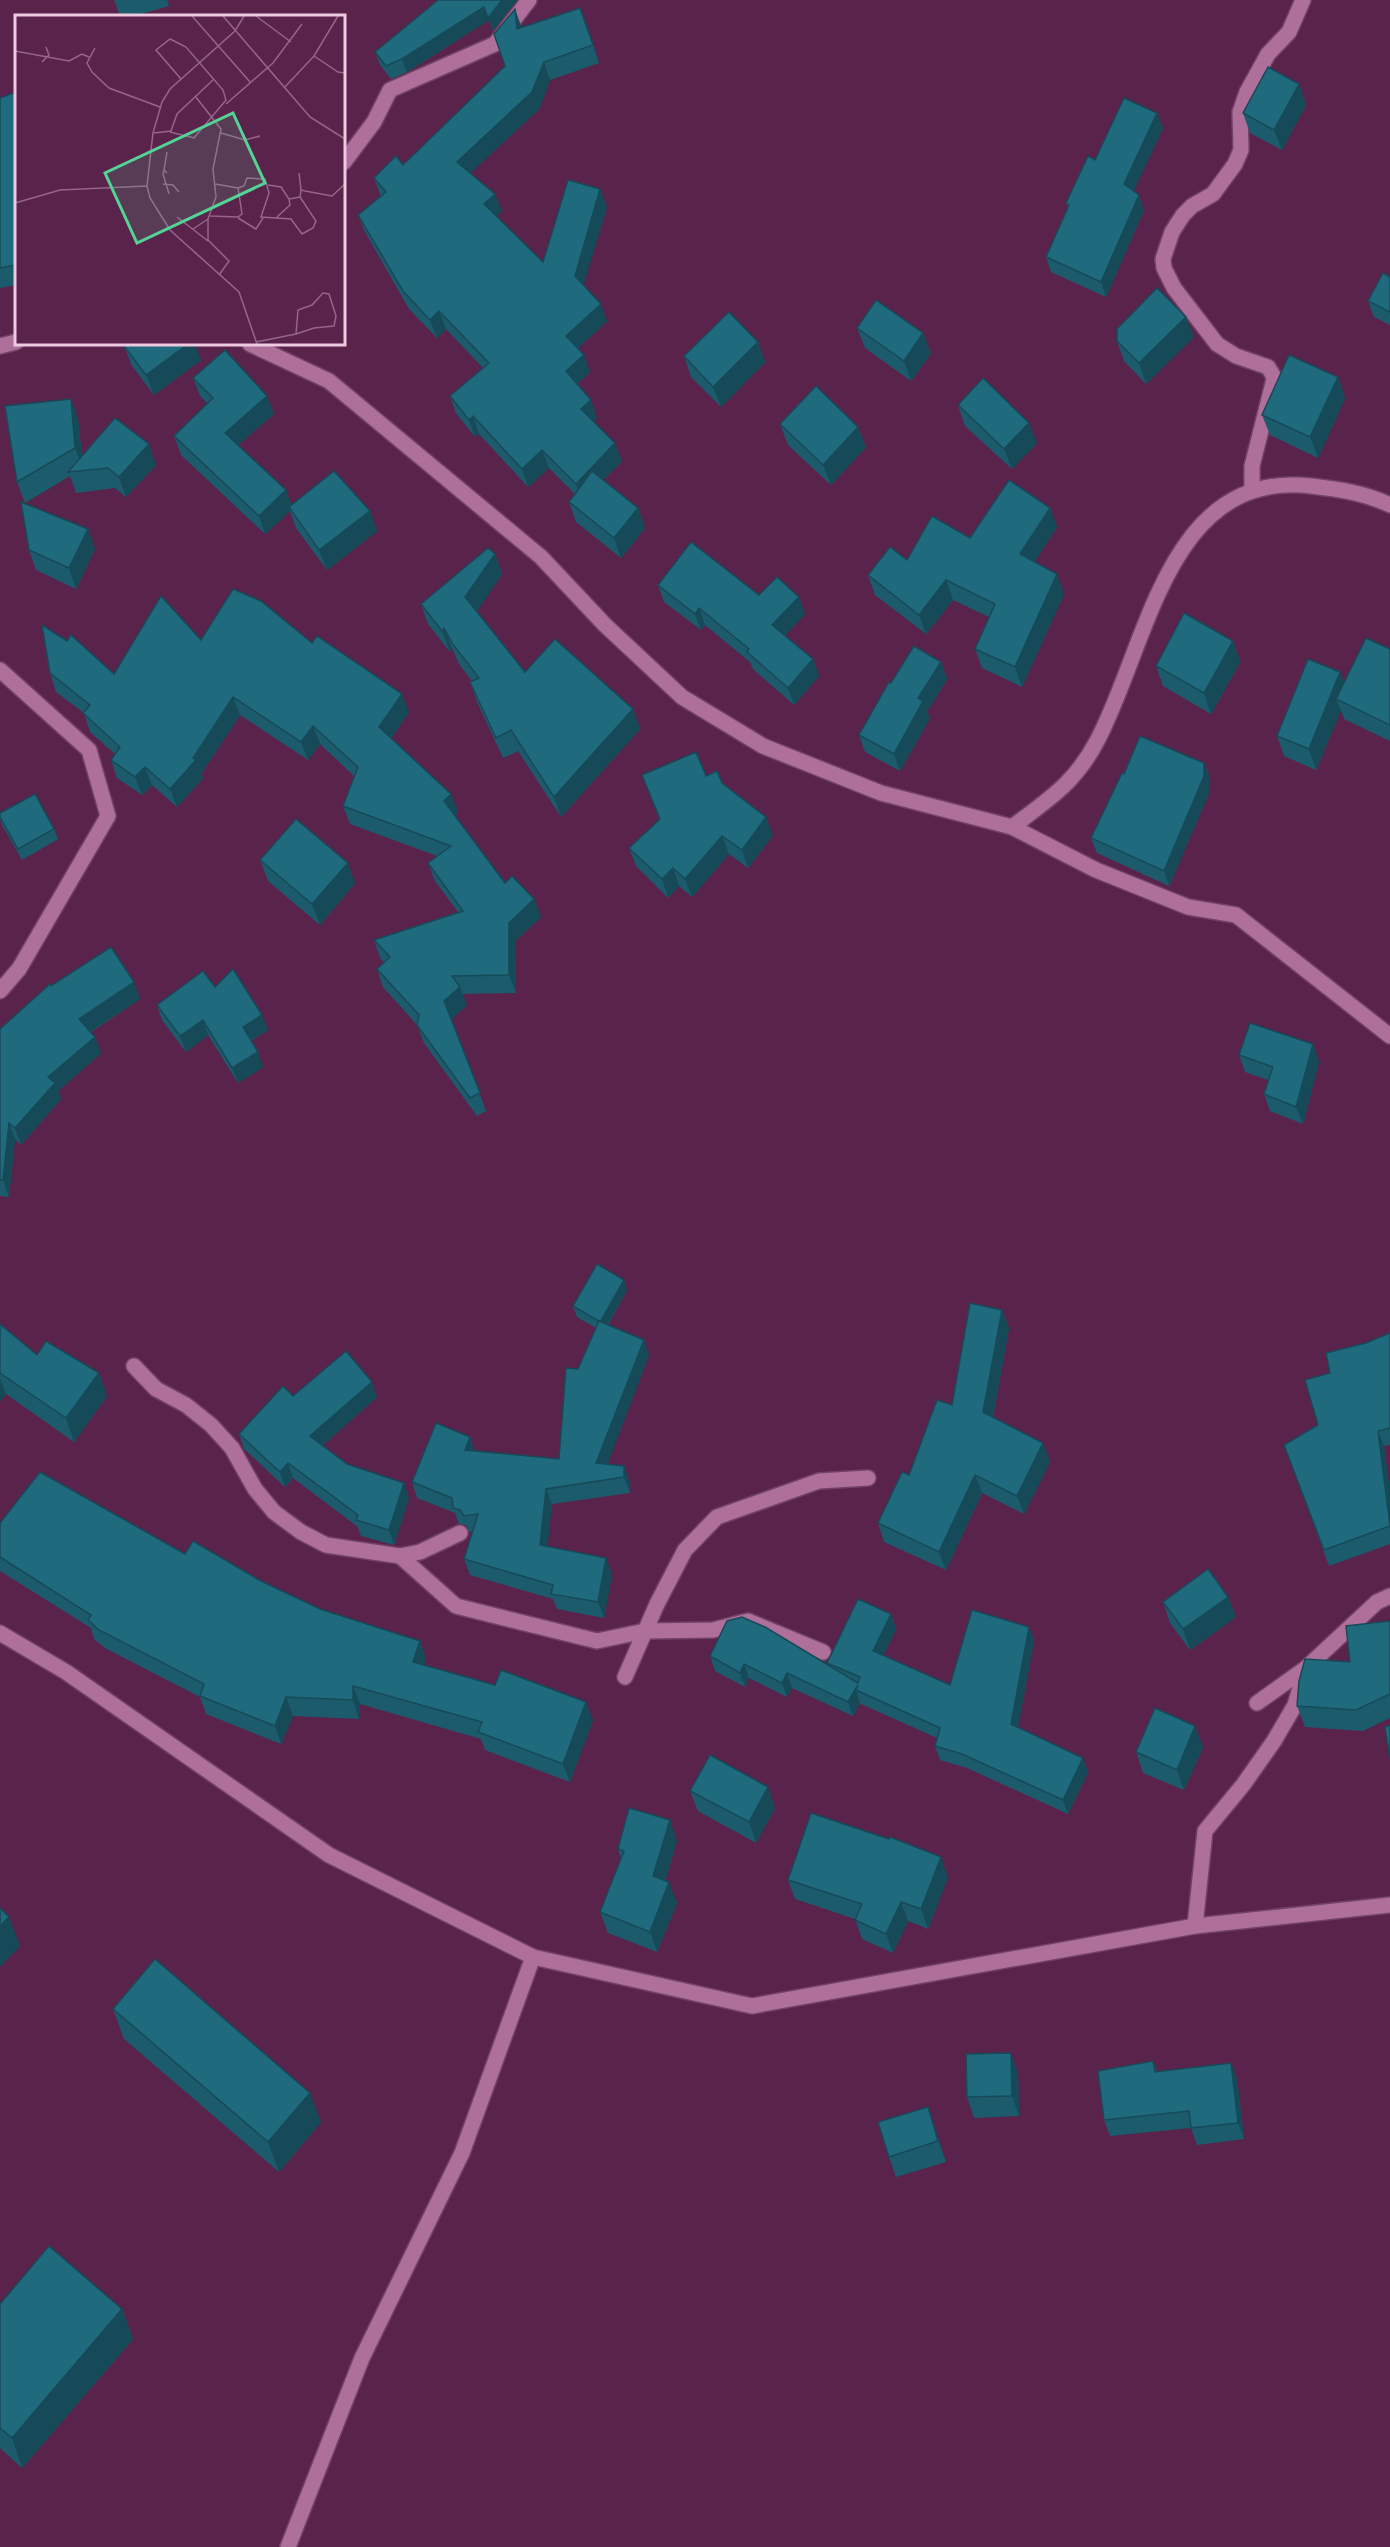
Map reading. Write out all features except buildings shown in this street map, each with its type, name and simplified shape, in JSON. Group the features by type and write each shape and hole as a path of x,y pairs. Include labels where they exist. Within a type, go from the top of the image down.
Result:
{"street":[{"path":"345,161 374,122 390,90 495,44 529,0"},
{"path":"1252,490 1252,466 1273,383 1272,371 1268,367 1236,356 1217,344 1174,288 1164,268 1164,259 1172,232 1183,215 1192,206 1213,194 1234,164 1241,150 1240,112 1247,92 1268,54 1289,32 1304,0"},
{"path":"0,346 15,342"},
{"path":"252,345 329,381 541,557 605,625 682,697 764,746 881,793 1012,827 1096,870 1188,907 1236,915 1390,1036"},
{"path":"1012,827 1069,783 1098,741 1148,616 1187,543 1204,519 1229,501 1252,490 1278,484 1306,485 1365,495 1390,505"},
{"path":"0,670 89,750 108,816 19,969 0,992"},
{"path":"134,1366 156,1389 186,1405 211,1425 232,1448 255,1489 274,1512 301,1532 326,1545 400,1556 420,1552 460,1533"},
{"path":"625,1677 685,1550 717,1517 819,1481 868,1478"},
{"path":"400,1556 456,1606 597,1641 645,1631 713,1630 748,1621 823,1652"},
{"path":"1257,1703 1306,1668 1377,1602 1390,1596"},
{"path":"0,1633 66,1672 329,1855 533,1957 752,2006 1195,1926 1390,1905"},
{"path":"1195,1926 1205,1831 1243,1785 1274,1741 1295,1705 1306,1668"},
{"path":"288,2547 362,2358 462,2153 533,1957"}]}
